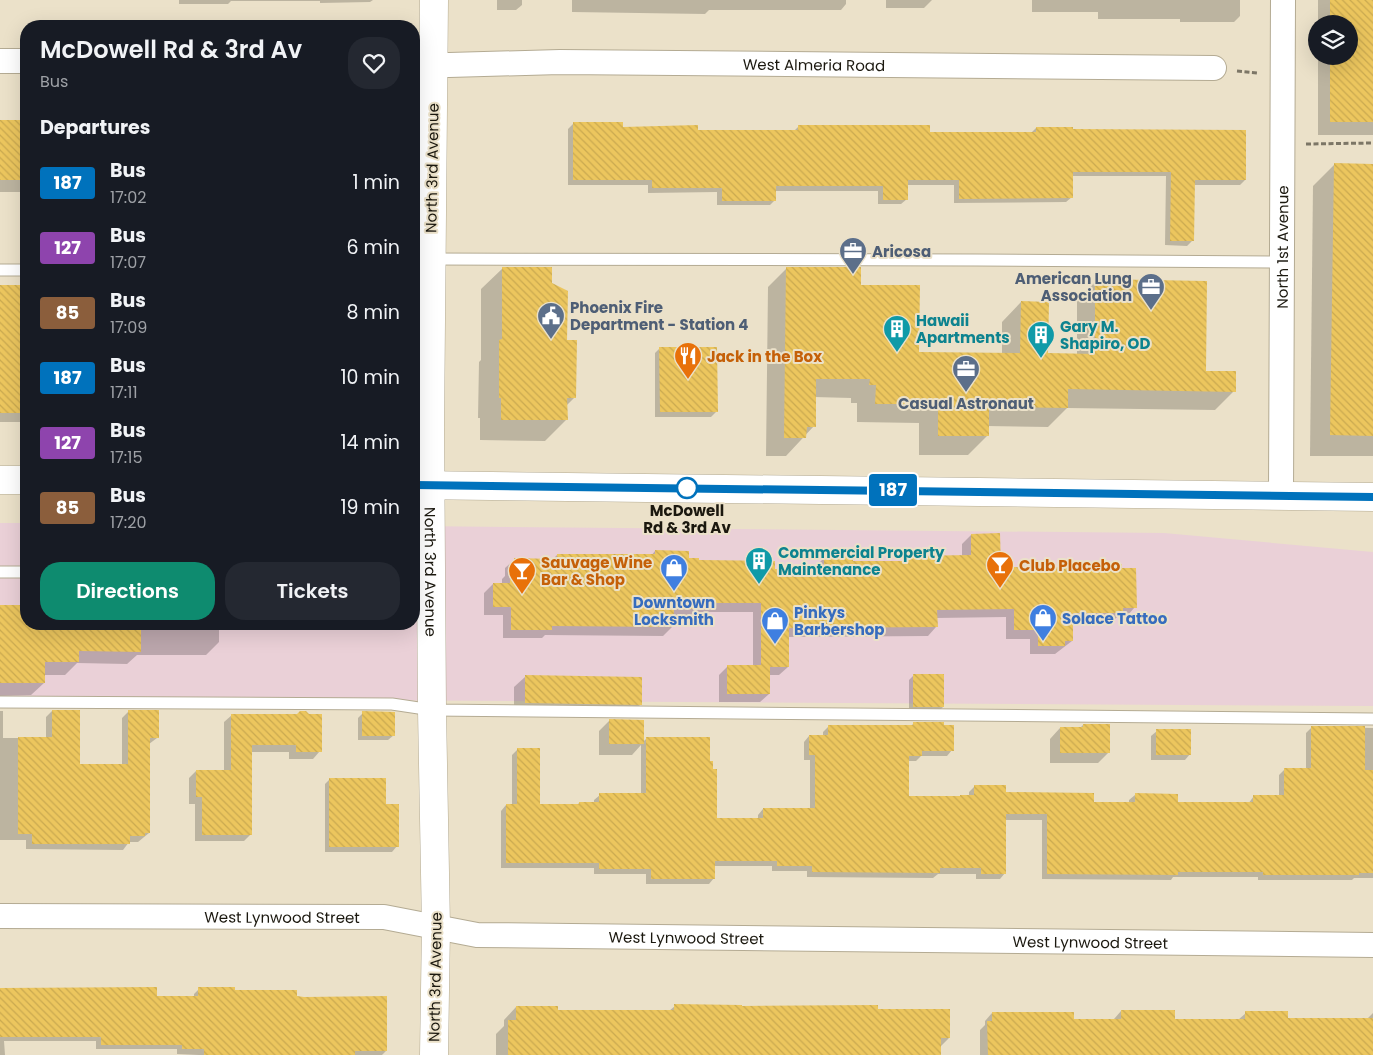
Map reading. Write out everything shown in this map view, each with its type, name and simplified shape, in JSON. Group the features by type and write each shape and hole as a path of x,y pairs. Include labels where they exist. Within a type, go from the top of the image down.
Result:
{"street":[{"name":"North 3rd Avenue","path":"434,0 423,66 428,269 422,485 432,710 436,927 434,1055"},
{"name":"North 1st Avenue","path":"1280,495 1283,0"},
{"path":"0,61 20,61"},
{"name":"West Almeria Road","path":"423,66 560,62 1214,68"},
{"path":"0,480 20,480"},
{"path":"422,485 1373,497"},
{"name":"West Lynwood Street","path":"0,916 384,917 477,935 1373,945"}],"lane":[{"path":"428,269 977,260 1281,262"},
{"path":"0,270 20,270"},
{"path":"0,572 20,572"},
{"path":"0,702 392,704 432,710 1373,719"}],"path":[{"path":"1214,68 1282,76"},
{"path":"1282,145 1373,143"}],"shaded area":[{"path":"0,523 20,523 20,630 420,630 420,526 1164,533 1373,552 1373,706 0,698"}],"building":[{"path":"1330,0 1373,0 1373,122 1330,122 1330,65 1358,65 1358,15 1330,15"},
{"path":"0,120 20,120 20,180 0,180"},
{"path":"573,122 623,122 623,127 698,125 698,130 798,130 798,125 930,125 930,132 1036,132 1036,127 1246,130 1246,180 1195,180 1194,241 1170,241 1171,172 1073,172 1073,198 959,199 959,180 908,180 908,200 883,200 883,186 776,186 776,201 722,201 722,188 652,188 652,180 573,180"},
{"path":"1334,163 1373,164 1373,436 1330,435"},
{"name":"Phoenix Fire Department - Station 4","path":"502,267 552,267 552,283 568,291 567,340 577,340 576,398 567,398 568,420 501,420 499,340 502,339"},
{"path":"786,267 861,267 861,285 920,285 919,352 1020,353 1021,301 1049,302 1048,353 1095,354 1095,279 1207,281 1206,371 1236,371 1236,392 1068,389 1068,408 989,407 989,436 938,436 938,404 875,404 876,385 869,385 870,379 816,379 816,427 807,427 806,438 784,438"},
{"path":"0,285 20,285 20,413 0,413"},
{"name":"Jack in the Box","path":"659,347 717,347 718,412 660,412"},
{"path":"1000,533 1001,567 1063,567 1122,564 1122,568 1136,568 1137,608 1123,608 1123,613 1073,613 1073,641 1065,641 1065,646 1038,646 1038,630 1014,630 1014,609 937,610 938,627 789,628 789,667 770,667 770,694 727,694 727,665 761,665 761,603 698,603 698,609 674,609 673,627 552,626 552,630 511,630 511,607 493,607 493,583 510,583 510,569 514,569 514,558 557,559 557,554 655,554 655,550 689,551 689,558 699,558 699,560 775,561 775,569 824,569 824,556 853,556 853,561 908,561 908,556 971,555 971,534"},
{"path":"0,605 20,605 20,630 141,630 141,652 79,651 79,662 45,662 45,683 0,683"},
{"path":"913,674 944,674 944,707 913,707"},
{"path":"525,675 642,677 642,705 525,703"},
{"path":"52,710 80,710 80,764 128,764 128,710 159,710 159,738 150,738 150,833 145,833 145,836 130,836 130,844 32,844 32,834 18,834 18,737 52,737"},
{"path":"300,711 306,711 309,714 322,714 322,752 296,752 296,745 252,745 252,835 202,835 202,797 196,797 196,770 231,770 231,714 297,714"},
{"path":"362,711 395,712 395,736 362,736"},
{"path":"609,719 644,720 644,744 609,744"},
{"path":"913,722 944,722 944,725 954,725 954,751 922,751 922,756 909,756 909,796 974,795 974,785 1006,785 1006,792 1094,793 1094,802 1135,802 1135,793 1178,794 1178,802 1253,802 1253,795 1284,795 1284,768 1311,768 1311,726 1365,726 1365,770 1373,770 1373,873 1359,873 1359,875 1263,875 1263,872 1178,872 1178,875 1047,874 1047,814 1006,814 1006,874 981,874 981,868 940,868 940,873 812,872 812,866 777,866 777,861 715,861 715,879 651,879 651,869 599,869 599,863 506,863 506,804 517,804 517,748 540,748 540,804 579,804 579,802 599,802 599,793 646,793 646,737 710,737 710,761 713,761 713,769 717,769 717,818 763,818 763,808 815,808 815,755 809,755 809,735 828,735 828,725 913,725"},
{"path":"1083,724 1110,724 1110,753 1060,753 1060,727 1083,727"},
{"path":"1156,729 1191,729 1191,755 1156,755"},
{"path":"329,778 386,778 386,804 399,804 399,847 329,847"},
{"path":"157,987 157,996 198,996 198,987 235,987 235,990 297,990 297,996 304,997 387,996 387,1051 355,1051 355,1055 204,1055 204,1049 182,1049 182,1045 101,1045 101,1037 0,1037 0,988"},
{"path":"674,1004 742,1006 878,1005 878,1009 950,1009 950,1038 941,1038 941,1055 508,1055 508,1020 516,1020 516,1006 558,1006 558,1010 674,1010"},
{"path":"1121,1010 1175,1010 1175,1019 1245,1019 1245,1011 1288,1011 1288,1018 1373,1018 1373,1055 988,1055 987,1021 992,1021 992,1012 1074,1012 1074,1019 1121,1019"}],"bus line":[{"name":"187","path":"420,485 1261,494 1373,497"}],"place":[{"name":"Aricosa","path":"853,275"},
{"name":"American Lung Association","path":"1151,311"},
{"name":"Phoenix Fire Department - Station 4","path":"551,340"},
{"name":"Hawaii Apartments","path":"897,353"},
{"name":"Gary M. Shapiro, OD","path":"1041,359"},
{"name":"Jack in the Box","path":"688,380"},
{"name":"Casual Astronaut","path":"966,393"},
{"name":"McDowell Rd & 3rd Av","path":"687,488"},
{"name":"Commercial Property Maintenance","path":"759,585"},
{"name":"Club Placebo","path":"1000,589"},
{"name":"Downtown Locksmith","path":"674,592"},
{"name":"Sauvage Wine Bar & Shop","path":"522,595"},
{"name":"Solace Tattoo","path":"1043,642"},
{"name":"Pinkys Barbershop","path":"775,645"}]}
